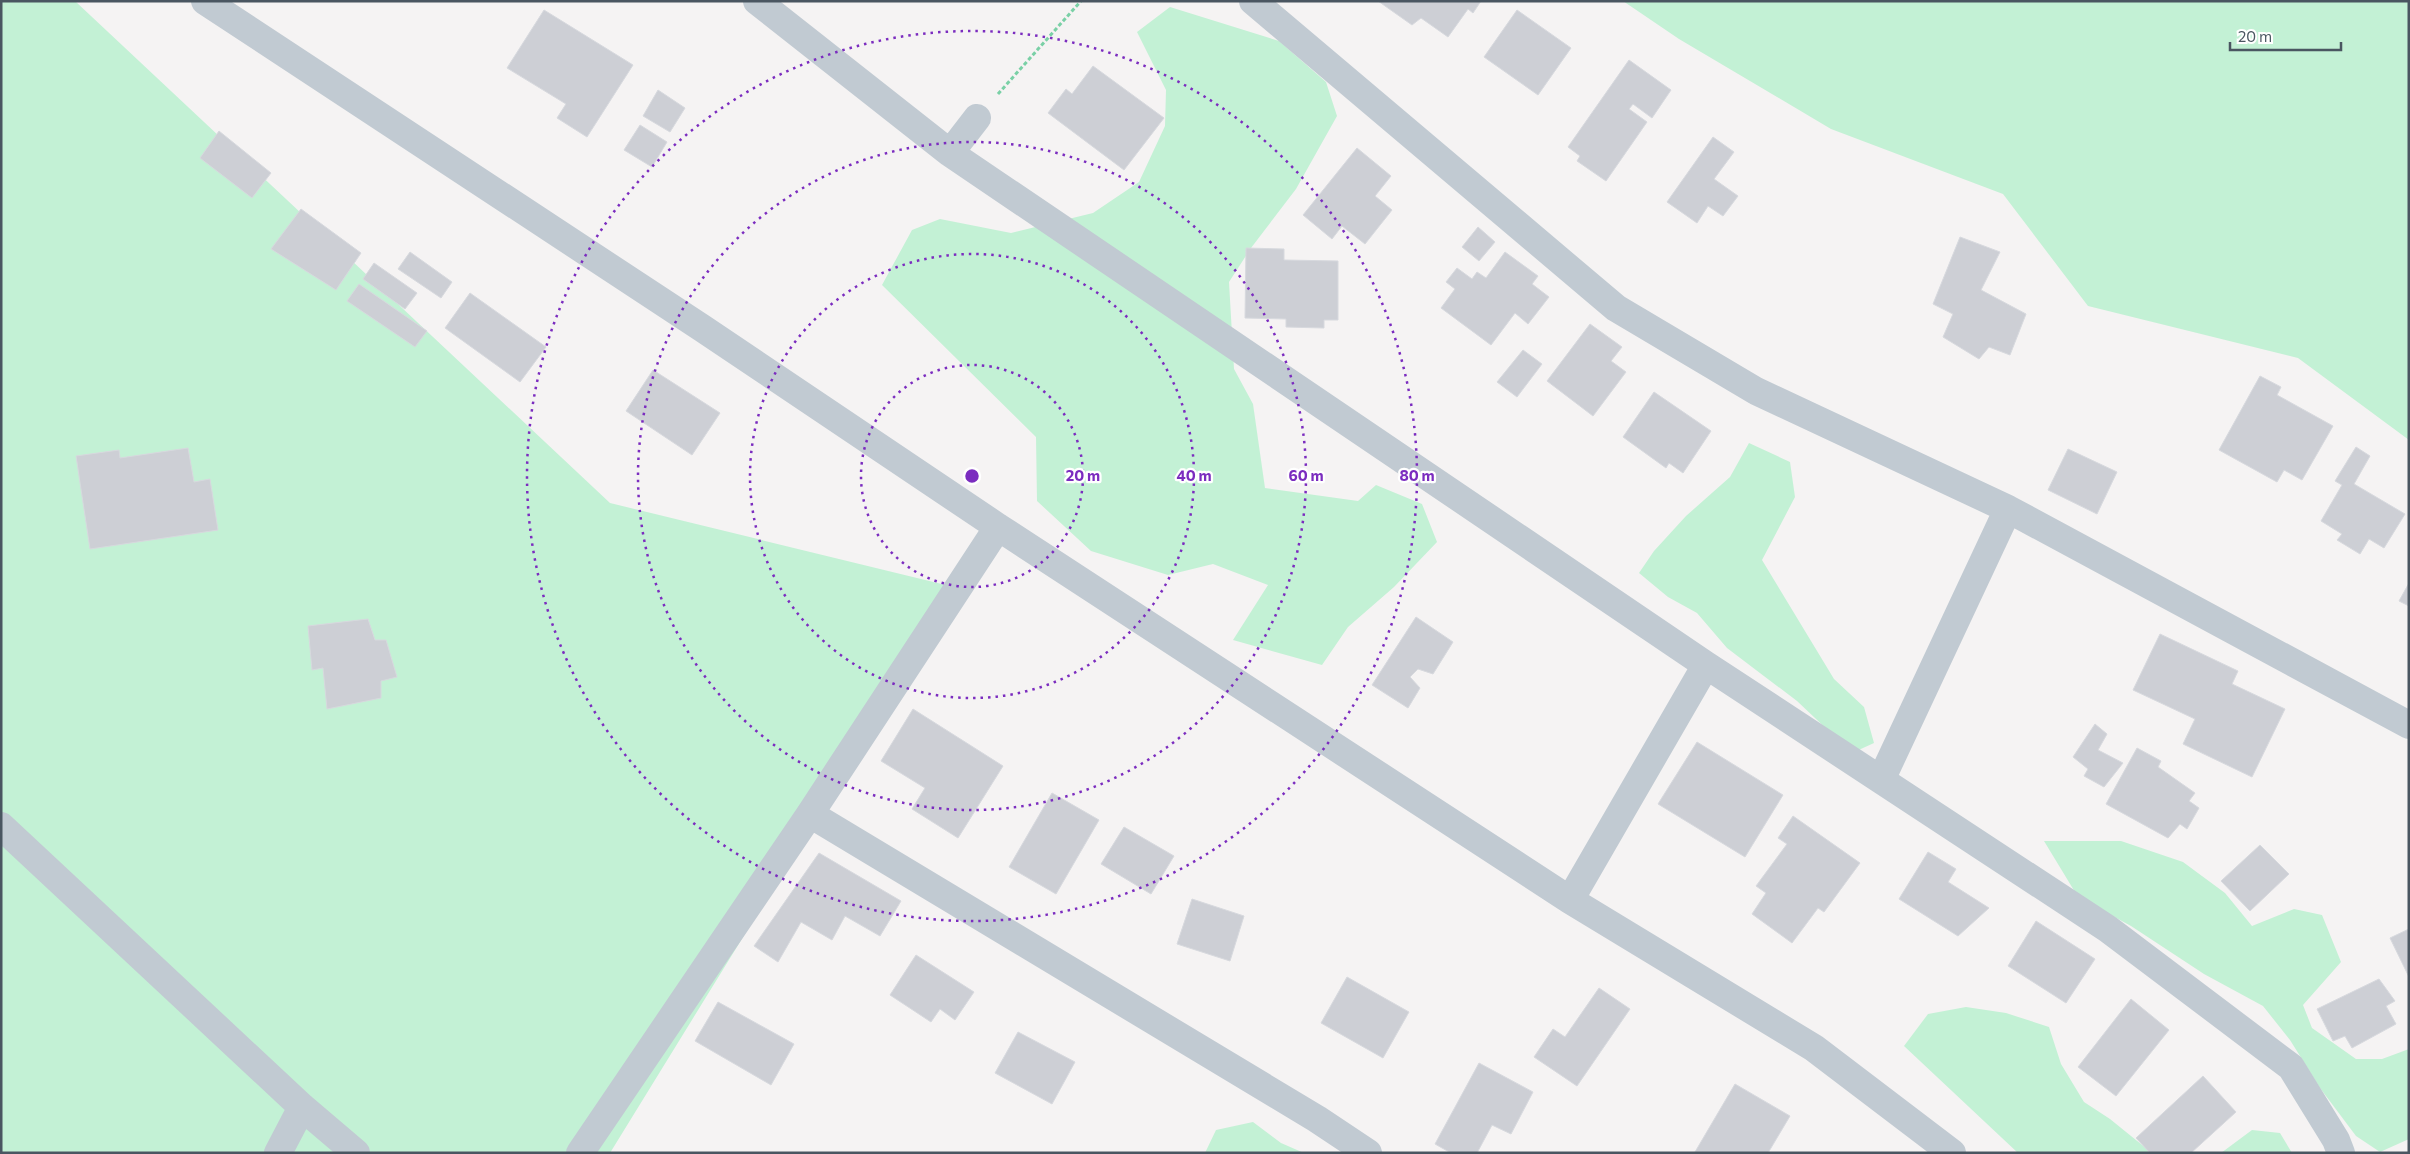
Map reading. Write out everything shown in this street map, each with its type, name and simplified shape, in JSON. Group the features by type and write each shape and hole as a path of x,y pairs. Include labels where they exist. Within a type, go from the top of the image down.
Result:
{"street":[{"path":"206,1 702,328 998,527 1570,900 1814,1048 1952,1153"},
{"path":"757,1 950,153 1706,665 2108,929 2291,1067 2336,1140 2341,1153"},
{"path":"1253,1 1616,308 1756,391 2008,509 2409,725"},
{"path":"950,153 977,118"},
{"path":"1881,780 2008,509"},
{"path":"580,1153 810,814 998,527"},
{"path":"1570,900 1706,665"},
{"path":"810,814 1316,1118 1368,1153"},
{"path":"1,826 302,1107 356,1153"},
{"path":"278,1153 302,1107"}],"path":[{"path":"977,118 1081,1"}],"green space":[{"path":"1,1 75,1 610,503 958,588 610,1153 1,1153"},
{"path":"1623,1 2409,1 2409,440 2298,358 2088,306 2003,194 1831,129 1679,39"},
{"path":"1170,7 1279,41 1326,82 1337,116 1296,189 1251,248 1229,282 1234,369 1253,404 1265,488 1358,501 1376,485 1422,504 1437,542 1394,587 1348,627 1322,665 1233,640 1268,585 1213,564 1168,575 1091,551 1037,501 1036,437 882,285 912,230 940,219 1011,233 1093,213 1139,182 1165,126 1166,90 1137,32"},
{"path":"1749,443 1790,462 1795,497 1762,560 1834,679 1864,707 1874,743 1852,753 1797,701 1727,648 1697,613 1668,597 1639,573 1654,551 1686,516 1730,477"},
{"path":"2044,841 2121,841 2183,862 2225,893 2252,926 2294,909 2322,915 2341,962 2303,1005 2312,1028 2356,1059 2382,1059 2409,1049 2409,1139 2380,1152 2356,1136 2320,1088 2290,1040 2263,1006 2204,974 2131,926 2078,897"},
{"path":"1966,1007 2006,1013 2049,1027 2061,1064 2084,1102 2110,1119 2152,1153 2018,1153 1904,1046 1928,1014"},
{"path":"1253,1122 1281,1143 1304,1153 1205,1153 1216,1130"},
{"path":"2252,1130 2280,1133 2292,1153 2221,1153"}],"building":[{"path":"1378,1 1481,1 1473,13 1468,9 1448,37 1421,18 1412,25"},
{"path":"544,10 633,65 587,137 557,118 566,104 507,68"},
{"path":"1517,10 1571,48 1538,95 1484,57"},
{"path":"1629,60 1671,90 1652,118 1633,104 1629,109 1647,122 1606,181 1577,161 1580,156 1568,147"},
{"path":"1093,66 1164,118 1124,170 1048,113 1066,89 1072,94"},
{"path":"658,90 685,108 670,132 643,116"},
{"path":"640,125 667,142 652,167 624,150"},
{"path":"219,131 271,173 252,198 200,158"},
{"path":"1713,137 1734,152 1714,179 1738,196 1723,216 1708,206 1697,223 1667,202"},
{"path":"1357,148 1391,176 1375,196 1392,210 1365,244 1342,226 1332,239 1303,215"},
{"path":"301,209 361,253 336,290 271,249"},
{"path":"1478,227 1495,242 1479,261 1462,247"},
{"path":"1960,237 2000,252 1981,290 2026,314 2010,355 1989,347 1979,359 1943,337 1953,314 1933,304"},
{"path":"1246,248 1284,249 1284,260 1338,261 1338,320 1324,320 1324,328 1286,327 1286,319 1245,318"},
{"path":"410,252 452,282 441,298 398,269"},
{"path":"1505,252 1538,276 1532,284 1549,297 1528,324 1515,313 1491,345 1441,308 1455,289 1446,282 1457,268 1472,279 1477,272 1486,278"},
{"path":"374,263 417,293 405,309 363,279"},
{"path":"359,284 427,331 415,347 347,301"},
{"path":"470,293 546,347 520,382 445,328"},
{"path":"1590,324 1622,347 1611,361 1626,372 1593,416 1547,381"},
{"path":"1523,350 1542,364 1517,397 1497,382"},
{"path":"653,370 720,413 692,455 626,411"},
{"path":"2260,376 2281,387 2277,395 2333,426 2302,480 2284,470 2277,482 2219,450"},
{"path":"1654,392 1711,431 1683,473 1669,463 1666,468 1623,437"},
{"path":"2356,447 2370,456 2354,484 2405,514 2384,548 2369,539 2360,554 2337,540 2342,534 2321,521 2342,485 2335,481"},
{"path":"188,448 194,482 210,479 218,530 90,549 76,456 119,450 120,458"},
{"path":"2068,449 2117,472 2097,514 2048,490"},
{"path":"2409,583 2409,606 2399,601"},
{"path":"1416,617 1453,642 1433,674 1418,669 1410,677 1420,688 1408,708 1372,685"},
{"path":"368,619 375,640 386,640 397,677 381,681 381,698 327,709 323,668 312,670 308,626"},
{"path":"2160,634 2238,671 2232,684 2285,709 2252,777 2183,744 2195,719 2133,690"},
{"path":"913,709 1003,766 958,838 912,809 925,788 881,761"},
{"path":"2095,724 2107,734 2098,750 2123,763 2104,787 2084,776 2088,769 2073,757"},
{"path":"1697,742 1783,795 1745,857 1658,804"},
{"path":"2137,748 2161,761 2158,767 2195,793 2189,801 2199,808 2187,829 2180,824 2168,838 2106,804"},
{"path":"1052,793 1099,820 1056,894 1009,867"},
{"path":"1793,816 1860,863 1824,912 1818,908 1792,943 1752,914 1766,893 1756,886 1787,844 1778,838"},
{"path":"1124,827 1174,856 1151,894 1101,864"},
{"path":"2260,845 2289,874 2250,911 2221,881"},
{"path":"1928,852 1956,869 1948,882 1989,908 1958,936 1899,899"},
{"path":"819,853 901,901 880,936 845,916 832,940 801,922 778,962 754,946"},
{"path":"1192,899 1244,916 1230,961 1177,944"},
{"path":"2036,921 2095,959 2066,1003 2008,966"},
{"path":"2409,929 2409,977 2390,938"},
{"path":"916,955 974,992 955,1020 940,1009 931,1022 890,995"},
{"path":"1347,977 1409,1012 1383,1058 1321,1023"},
{"path":"2379,979 2395,1001 2386,1006 2396,1024 2352,1048 2345,1036 2333,1041 2317,1009"},
{"path":"1599,988 1630,1009 1577,1086 1534,1057 1553,1029 1565,1037"},
{"path":"2131,999 2169,1030 2116,1096 2078,1067"},
{"path":"718,1002 794,1044 771,1085 695,1041"},
{"path":"1018,1032 1075,1062 1052,1104 995,1073"},
{"path":"1479,1063 1533,1092 1511,1134 1492,1125 1477,1153 1451,1153 1435,1144"},
{"path":"2203,1076 2236,1112 2191,1153 2150,1153 2136,1138"},
{"path":"1735,1084 1790,1116 1768,1153 1695,1152"}]}
